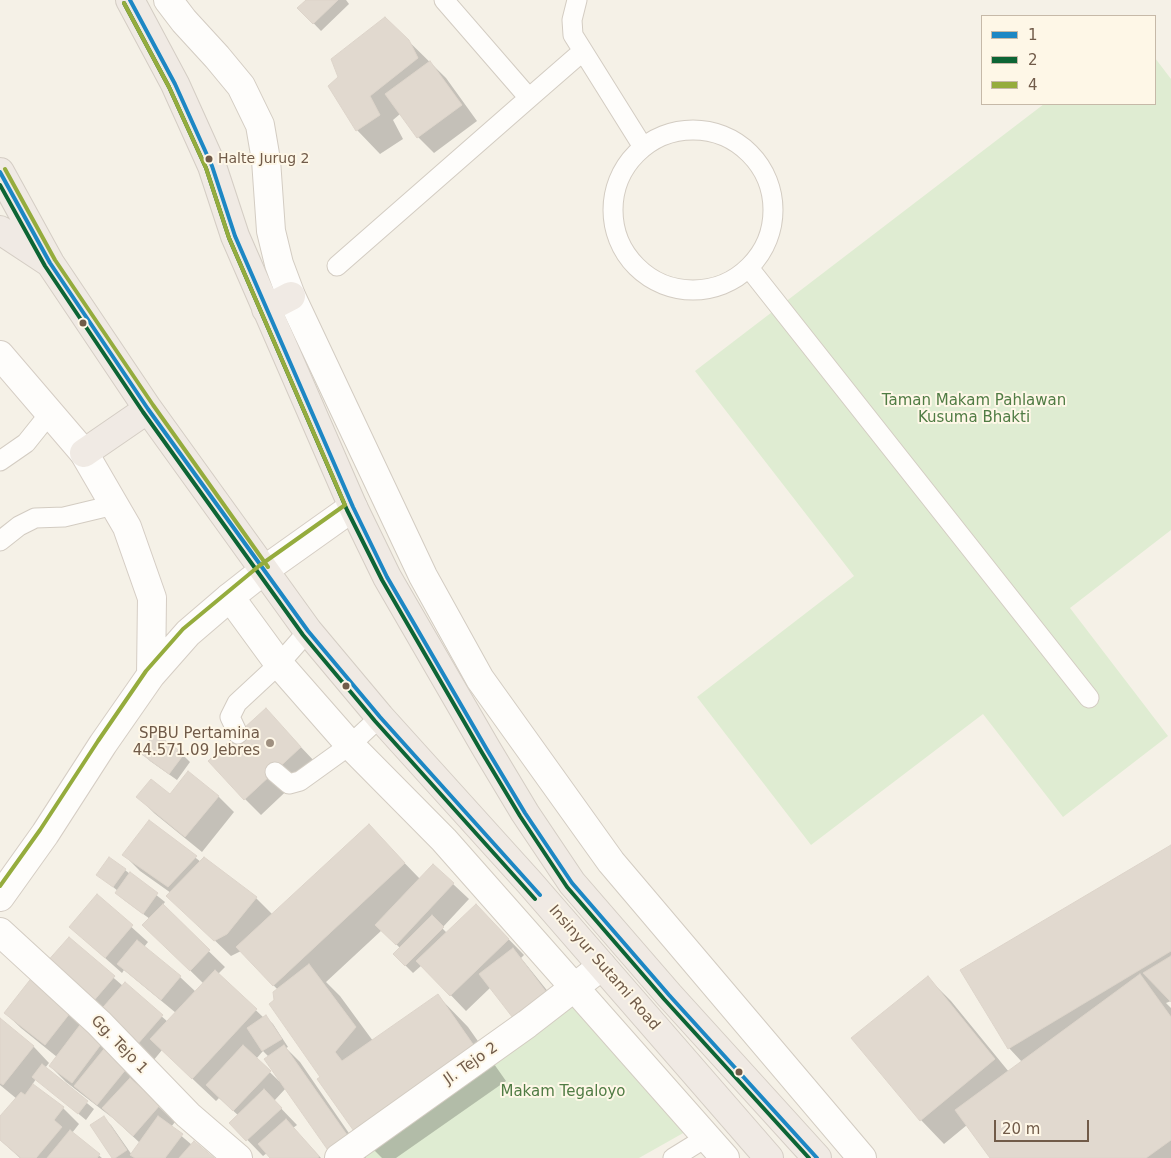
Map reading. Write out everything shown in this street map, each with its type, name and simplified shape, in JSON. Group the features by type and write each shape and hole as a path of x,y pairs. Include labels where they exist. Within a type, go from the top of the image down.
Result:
{"highway":[{"name":"Insinyur Sutami Road","path":"130,0 175,84 212,166 235,236 353,507 387,577 524,813 572,884 669,995 817,1158"},
{"name":"Insinyur Sutami Road","path":"0,172 50,263 148,409 308,631 380,717 478,825 769,1158"},
{"path":"0,230 50,263"},
{"path":"266,309 291,296"},
{"path":"84,453 148,409"}],"street":[{"path":"168,0 241,86 260,126 266,160 270,231 279,264 291,296 423,576 480,679 611,862 862,1158"},
{"path":"0,355 84,453 127,527 152,598 152,675"},
{"path":"0,897 45,834 103,744 152,675 188,633 263,571 353,507"},
{"path":"230,597 279,664 350,745 444,840 725,1158"},
{"name":"Gg. Tejo 1","path":"0,932 100,1023 188,1115 238,1158"},
{"name":"Jl. Tejo 2","path":"339,1158 496,1046 602,966"}],"lane":[{"path":"444,0 529,98"},
{"path":"577,0 572,20 572,35 643,147"},
{"path":"337,266 583,51"},
{"path":"694,130 720,135 744,148 762,169 772,194 773,221 765,247 749,268 727,283 702,290 677,288 652,279 632,263 618,240 613,215 615,189 625,166 643,147 667,134 694,130"},
{"path":"749,268 1089,698"},
{"path":"0,461 26,443 50,413"},
{"path":"0,542 19,526 35,518 64,517 114,505"},
{"path":"238,734 230,717 237,703 279,664 308,631"},
{"path":"275,772 289,784 300,781 350,745 380,717"},
{"path":"673,1158 707,1137"}],"green space":[{"name":"Taman Makam Pahlawan Kusuma Bhakti","path":"1156,59 1171,79 1171,530 1070,608 1168,736 1063,817 983,714 811,845 697,697 854,576 695,371 1043,105 1156,105"},
{"name":"Makam Tegaloyo","path":"573,1002 685,1132 639,1158 354,1158"}],"building":[{"path":"306,0 338,0 313,24 297,8"},
{"path":"385,17 409,40 418,58 370,96 380,115 356,131 328,86 338,77 331,59"},
{"path":"430,61 462,105 417,138 385,94"},
{"path":"266,708 301,747 244,800 208,761"},
{"path":"155,733 184,754 169,774 140,753"},
{"path":"188,771 219,796 185,837 136,797 151,779 170,794"},
{"path":"149,820 197,856 168,887 122,855"},
{"path":"369,824 405,863 273,986 236,947"},
{"path":"1171,845 1171,951 1008,1049 960,970"},
{"path":"109,857 126,869 113,887 96,875"},
{"path":"204,857 257,897 227,934 214,941 166,896"},
{"path":"433,864 454,883 396,945 375,925"},
{"path":"130,872 158,893 143,914 115,893"},
{"path":"97,894 133,925 105,958 69,927"},
{"path":"163,904 210,950 190,971 142,925"},
{"path":"476,904 509,939 450,996 416,961"},
{"path":"432,915 444,927 405,966 393,954"},
{"path":"69,937 115,976 91,1004 45,964"},
{"path":"137,940 181,976 161,1000 117,964"},
{"path":"513,948 547,993 513,1018 479,974"},
{"path":"1171,956 1171,1002 1143,973"},
{"path":"309,964 356,1027 335,1052 342,1061 438,994 477,1050 356,1134 317,1079 320,1077 269,1004 274,1000 273,992"},
{"path":"215,970 257,1009 192,1079 150,1039"},
{"path":"1140,974 1171,1017 1171,1140 1146,1158 990,1158 955,1110"},
{"path":"33,976 74,1008 45,1045 4,1013"},
{"path":"928,976 995,1059 920,1121 851,1038"},
{"path":"125,982 163,1015 136,1046 98,1013"},
{"path":"266,1015 282,1039 262,1051 247,1028"},
{"path":"0,1018 34,1046 3,1085 0,1083"},
{"path":"80,1025 102,1043 72,1083 49,1066"},
{"path":"108,1044 131,1063 97,1105 74,1086"},
{"path":"243,1045 271,1071 233,1111 206,1085"},
{"path":"284,1045 352,1142 332,1156 264,1059"},
{"path":"42,1064 88,1101 78,1114 32,1077"},
{"path":"130,1078 160,1105 133,1136 102,1108"},
{"path":"33,1084 64,1107 54,1120 62,1127 36,1158 21,1158 0,1140 0,1116 21,1092 25,1095"},
{"path":"264,1089 282,1108 246,1141 229,1123"},
{"path":"104,1116 127,1150 115,1158 112,1158 90,1125"},
{"path":"158,1116 183,1134 165,1158 135,1158 130,1155"},
{"path":"286,1119 319,1156 318,1158 270,1158 258,1144"},
{"path":"70,1130 100,1154 97,1158 47,1158"},
{"path":"194,1141 214,1158 179,1158"}],"transit line":[{"name":"1","path":"130,0 175,84 212,166 235,236 353,507 387,577 486,748 525,813 572,883 669,995 817,1158"},
{"name":"2","path":"124,3 169,87 206,168 229,238 347,510 382,580 481,751 520,816 567,887 664,999 809,1158"},
{"name":"4","path":"0,886 40,830 146,671 183,629 259,566 345,505 229,238 206,168 169,87 124,3"},
{"name":"4","path":"5,169 55,260 153,405 268,567"},
{"name":"1","path":"0,172 50,263 148,409 308,631 380,717 540,895"},
{"name":"2","path":"0,185 45,266 143,412 303,635 375,721 535,899"}],"place":[{"name":"Halte Jurug 2","path":"209,159"},
{"name":"SPBU Pertamina 44.571.09 Jebres","path":"270,743"}]}
